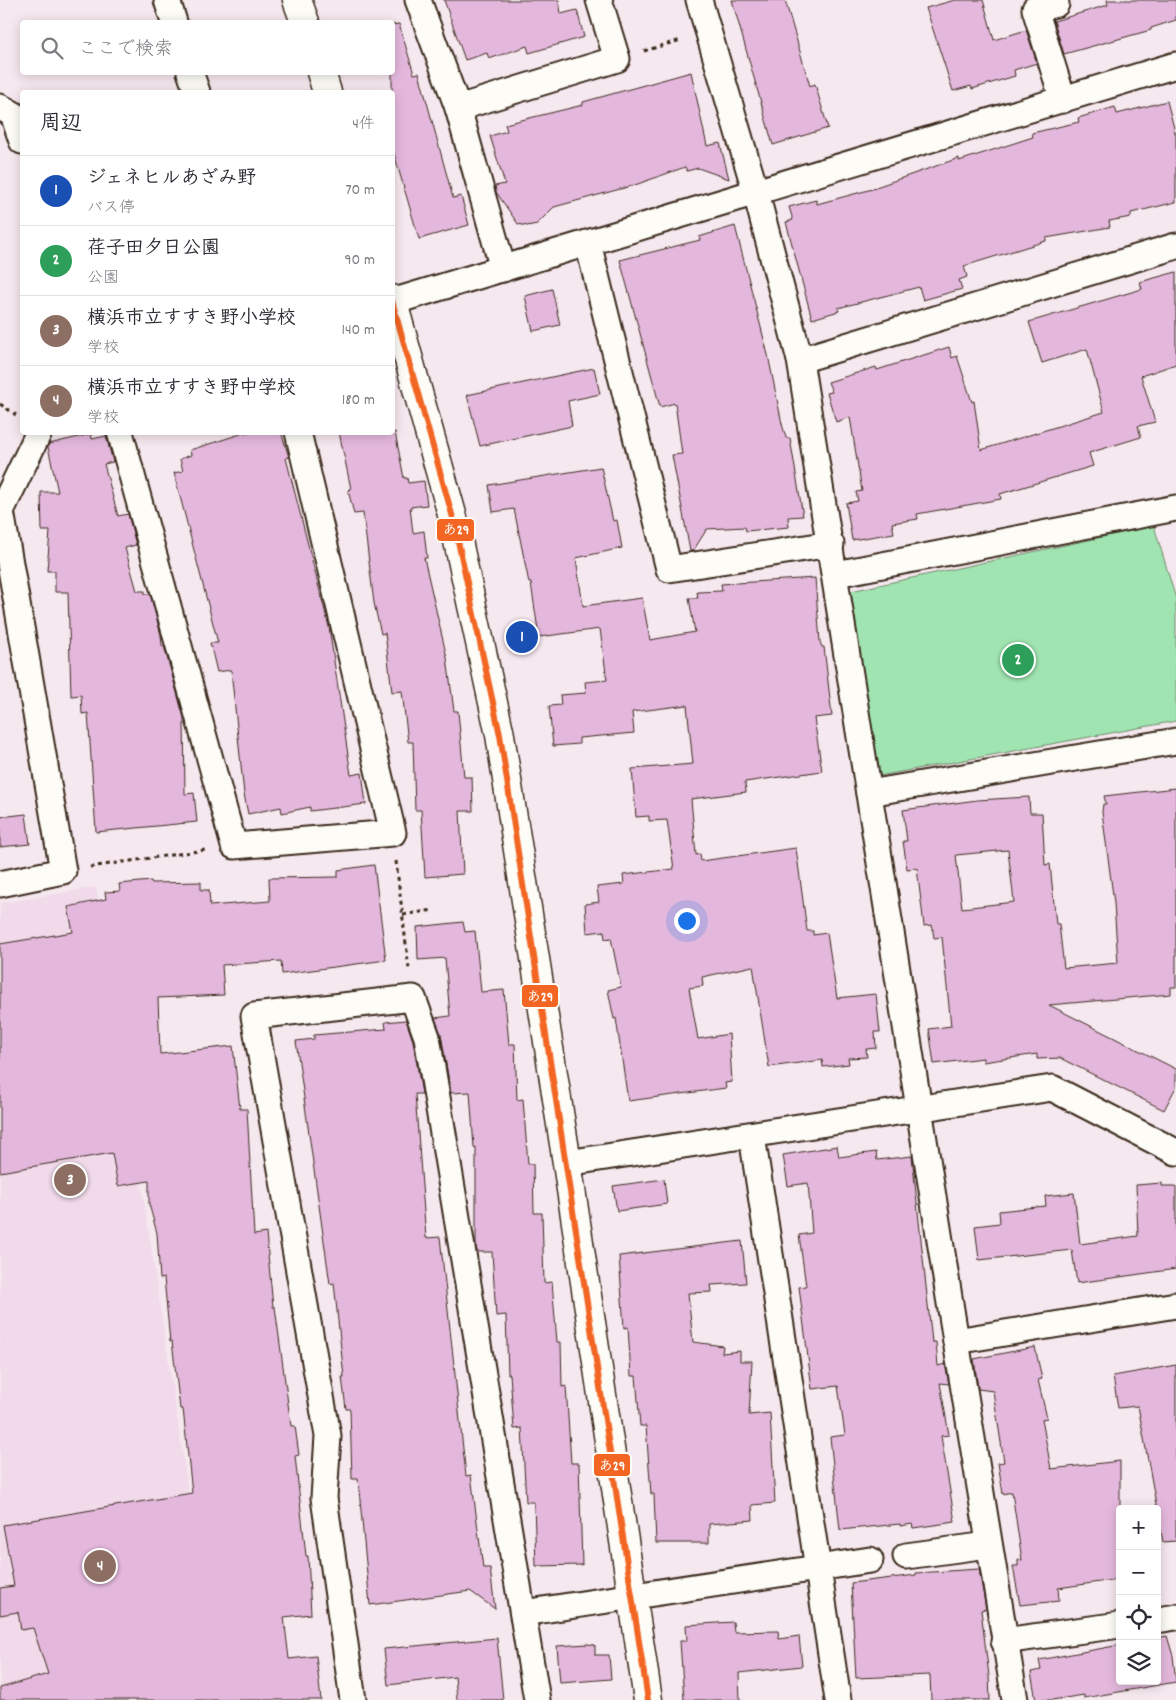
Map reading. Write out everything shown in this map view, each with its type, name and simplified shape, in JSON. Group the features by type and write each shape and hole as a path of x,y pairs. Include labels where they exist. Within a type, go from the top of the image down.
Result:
{"street":[{"path":"167,0 173,20"},
{"path":"297,0 304,20"},
{"path":"418,0 458,108 503,269"},
{"path":"458,108 617,59 599,0"},
{"path":"699,0 756,193 800,360 836,574 988,1544 1015,1700"},
{"path":"1056,4 1035,9 1063,100"},
{"path":"395,300 1176,65"},
{"path":"191,75 196,90"},
{"path":"322,75 327,90"},
{"path":"0,107 13,114 20,135"},
{"path":"588,243 669,570 831,544"},
{"path":"800,360 1176,246"},
{"path":"395,308 453,518 500,735 648,1700"},
{"path":"0,884 62,871 1,511 38,435"},
{"path":"121,435 234,846 393,833 299,435"},
{"path":"836,574 1176,508"},
{"path":"869,793 1176,741"},
{"path":"353,1700 324,1498 328,1436 254,1016 413,998 427,1037 537,1700"},
{"path":"567,1163 752,1136 1052,1088 1176,1152"},
{"path":"752,1136 838,1700"},
{"path":"956,1341 1176,1305"},
{"path":"906,1556 988,1544"},
{"path":"523,1613 870,1560"},
{"path":"1161,1619 1176,1617"},
{"path":"1004,1641 1116,1626"}],"path":[{"path":"617,59 708,32"},
{"path":"0,404 20,417"},
{"path":"393,833 413,998"},
{"path":"96,866 186,853"},
{"path":"403,915 433,910"}],"shaded area":[{"path":"96,887 212,1646 0,1700 0,903"}],"green space":[{"path":"1154,526 1176,599 1176,721 878,776 851,591"}],"building":[{"path":"444,0 559,0 561,14 577,10 584,37 529,53 527,46 489,59 487,53 465,60"},
{"path":"732,0 785,0 810,86 815,84 828,128 773,145"},
{"path":"955,0 983,0 994,40 1026,30 1037,63 1014,70 1015,76 972,89 971,86 953,91 926,8"},
{"path":"1107,0 1176,0 1176,20 1151,28 1151,30 1064,54 1054,21 1108,5"},
{"path":"399,24 414,74 419,73 453,198 461,196 469,225 419,239 395,157 395,90 392,90 392,75 395,75 395,25"},
{"path":"691,72 707,146 720,143 729,179 698,168 687,171 685,167 635,185 554,207 537,224 527,226 518,224 496,192 495,186 505,184 490,136 507,131 505,124 583,105 583,102"},
{"path":"1167,101 1176,136 1176,202 1131,213 1131,217 1109,221 1110,227 1046,238 1046,241 964,266 967,277 959,280 962,289 923,300 919,287 838,308 839,311 812,319 786,222 793,220 789,207 816,200 817,204 876,188 959,158 959,161 1033,137 1032,133 1079,122 1078,118 1115,107 1117,114"},
{"path":"735,226 768,355 782,424 786,438 790,438 803,516 788,517 789,527 746,531 745,527 707,529 693,551 690,551 672,455 682,454 675,403 660,407 620,260 700,240 699,237"},
{"path":"1176,272 1176,364 1141,376 1155,422 1138,426 1141,437 1089,453 1093,466 1000,494 1001,499 917,514 918,519 892,523 894,533 852,540 846,503 858,501 856,492 862,491 850,417 836,422 827,393 832,392 828,382 876,367 877,370 949,347 952,358 957,356 972,402 974,401 981,450 1104,412 1087,349 1042,363 1029,322 1142,289 1140,282"},
{"path":"552,289 560,325 533,331 525,296"},
{"path":"594,368 600,394 568,401 572,426 480,446 467,395"},
{"path":"395,432 404,478 407,478 408,483 424,481 427,505 410,507 413,533 424,531 427,558 424,558 447,658 454,711 458,711 464,777 472,777 473,811 460,811 463,874 425,877 421,810 415,810 413,742 408,742 402,691 392,692 385,633 381,634 374,603 363,513 354,514 348,490 351,489 340,435 395,435"},
{"path":"87,435 91,435 92,439 106,436 113,462 104,464 118,516 128,514 136,545 125,548 137,591 145,591 145,594 150,594 162,646 164,646 184,718 185,794 194,793 197,822 96,832 88,713 82,714 81,695 71,696 68,592 55,592 55,571 47,571 50,531 42,531 41,492 58,492 48,447 49,444"},
{"path":"238,435 282,435 289,457 286,458 329,627 351,775 362,773 366,804 310,811 310,807 282,813 281,807 248,814 244,794 231,670 217,672 210,643 218,643 174,473 183,471 180,459 191,455 190,450"},
{"path":"601,467 613,521 617,520 622,548 576,558 583,606 642,598 650,640 695,632 689,598 698,598 697,592 722,591 721,584 815,578 820,642 822,647 824,647 832,716 814,718 822,771 745,782 746,792 691,799 696,855 700,854 701,861 796,848 807,931 813,931 813,935 827,933 837,998 876,994 880,1032 875,1032 876,1048 866,1049 867,1057 848,1058 849,1064 823,1067 822,1060 769,1067 753,966 702,977 703,986 689,988 698,1039 729,1034 732,1082 725,1083 726,1088 628,1101 616,1018 614,1019 608,990 621,987 611,938 605,939 604,931 587,933 585,904 599,902 597,887 624,884 623,875 674,869 667,820 649,821 649,816 636,817 632,769 693,764 687,705 632,712 634,733 579,738 579,744 553,746 549,706 561,705 560,695 586,693 585,682 607,680 600,629 539,637 531,583 529,583 514,509 493,512 489,485"},
{"path":"1176,788 1176,987 1171,987 1171,994 1049,1005 1176,1069 1176,1087 1164,1110 1060,1058 1037,1059 1037,1054 983,1062 983,1058 934,1064 929,1029 951,1026 942,937 934,938 932,925 924,926 917,868 907,869 903,841 907,841 903,810 977,800 1029,797 1030,813 1042,813 1045,865 1050,864 1056,924 1059,924 1064,968 1118,963 1114,903 1102,812 1103,804 1106,804 1104,796","holes":["1008,850 1014,902 962,908 956,855"]},
{"path":"26,814 30,844 0,847 0,817"},
{"path":"374,865 386,960 282,974 281,961 222,965 224,995 158,998 160,1054 233,1046 240,1109 247,1109 254,1235 266,1233 273,1307 275,1307 291,1426 295,1426 299,1455 295,1456 306,1556 308,1556 311,1614 284,1617 289,1659 316,1656 321,1700 0,1700 0,1688 48,1674 33,1628 21,1630 18,1612 0,1615 0,1588 14,1586 3,1525 192,1493 183,1409 180,1409 172,1341 170,1342 164,1278 160,1279 157,1233 149,1204 149,1181 118,1186 112,1153 0,1172 0,944 73,932 68,907 106,899 105,892 120,891 119,884 151,881 152,883 201,882 201,890 209,890 210,906 270,901 269,878 338,877 338,870"},
{"path":"463,922 465,932 475,931 481,992 504,990 509,1044 515,1044 517,1100 523,1099 528,1164 533,1164 534,1213 542,1213 544,1283 552,1282 557,1342 561,1342 562,1387 566,1386 571,1463 579,1463 582,1565 536,1566 534,1502 526,1502 522,1428 514,1429 510,1374 508,1374 506,1315 496,1316 492,1252 477,1252 476,1245 476,1147 474,1148 470,1092 451,1093 441,1034 435,1018 450,1016 445,958 418,960 417,927"},
{"path":"406,1020 413,1041 422,1094 415,1094 426,1238 440,1237 466,1476 471,1475 483,1568 490,1568 495,1609 470,1591 370,1605 358,1479 352,1479 350,1409 346,1409 334,1283 330,1284 296,1041 314,1039 314,1035 386,1029 385,1022"},
{"path":"837,1146 839,1157 876,1152 877,1160 912,1156 932,1342 936,1342 938,1366 945,1364 949,1384 940,1383 949,1435 941,1436 955,1522 913,1528 912,1524 900,1526 900,1524 840,1530 830,1437 845,1435 838,1386 812,1389 799,1287 806,1286 799,1235 812,1233 808,1183 788,1186 783,1155"},
{"path":"664,1179 667,1204 617,1211 613,1186"},
{"path":"1162,1183 1162,1186 1176,1186 1176,1269 1077,1283 1072,1250 979,1260 975,1226 1000,1223 999,1211 1046,1206 1045,1196 1074,1193 1080,1244 1138,1236 1136,1185"},
{"path":"742,1241 746,1283 711,1285 712,1292 688,1293 693,1342 723,1346 722,1353 740,1351 740,1361 752,1361 749,1415 770,1413 775,1503 752,1505 753,1520 709,1524 709,1543 656,1543 654,1494 651,1494 646,1426 640,1426 636,1376 631,1376 628,1327 624,1328 619,1256"},
{"path":"1035,1347 1042,1379 1038,1380 1047,1418 1042,1419 1051,1469 1120,1461 1120,1505 1116,1505 1116,1580 1058,1588 1059,1601 1020,1605 1013,1566 1018,1566 1018,1560 1022,1560 1012,1492 1003,1494 998,1463 1004,1462 993,1391 978,1389 974,1359"},
{"path":"1176,1365 1176,1541 1163,1542 1161,1505 1156,1505 1138,1406 1118,1408 1113,1376"},
{"path":"979,1569 986,1609 981,1610 990,1700 931,1700 930,1675 856,1678 851,1583 916,1575 916,1573"},
{"path":"733,1622 734,1632 778,1631 779,1639 799,1636 802,1666 739,1673 740,1700 684,1700 680,1641 687,1641 686,1625"},
{"path":"1167,1636 1173,1656 1176,1682 1161,1685 1161,1640 1161,1637"},
{"path":"497,1638 503,1700 457,1700 455,1677 388,1685 384,1649"},
{"path":"595,1645 595,1655 609,1655 611,1679 560,1683 557,1646"},
{"path":"1116,1646 1116,1685 1159,1685 1084,1698 1084,1695 1052,1700 1036,1700 1031,1672 1041,1670 1039,1660"}],"transit line":[{"name":"あ29","path":"395,312 453,518 500,735 648,1700"}],"place":[{"name":"ジェネヒルあざみ野","path":"522,637"},
{"name":"荏子田夕日公園","path":"1018,660"},
{"name":"横浜市立すすき野小学校","path":"70,1180"},
{"name":"横浜市立すすき野中学校","path":"100,1566"}]}
